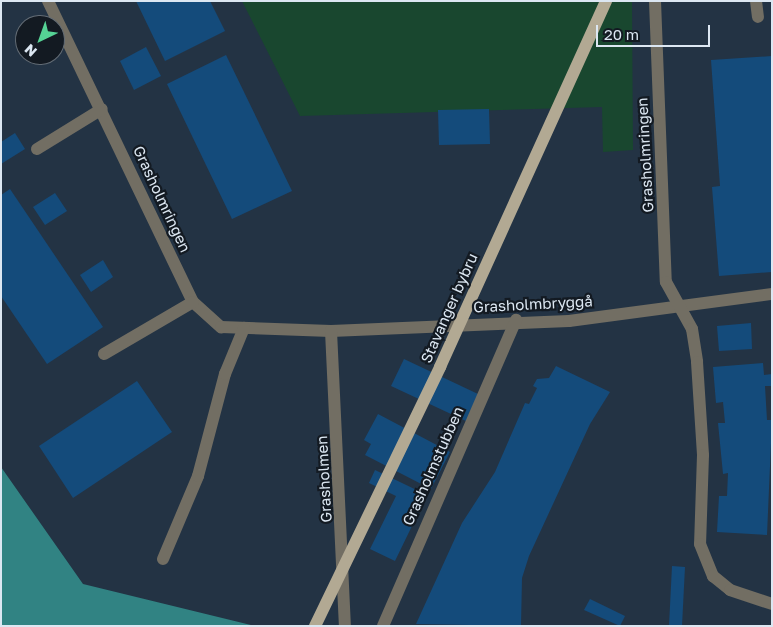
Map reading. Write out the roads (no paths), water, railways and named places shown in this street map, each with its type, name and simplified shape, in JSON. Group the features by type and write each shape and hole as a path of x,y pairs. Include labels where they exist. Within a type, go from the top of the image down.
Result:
{"main road":[{"name":"Stavanger bybru","path":"315,626 440,367 606,1"}],"street":[{"name":"Grasholmringen","path":"48,1 102,109 193,302 211,322 244,328 331,331"},
{"name":"Grasholmringen","path":"655,1 665,274 676,305"},
{"path":"756,1 758,17"},
{"path":"37,149 102,109"},
{"name":"Grasholmbryggå","path":"331,331 516,320 569,321 676,305 772,294"},
{"path":"104,354 193,302"},
{"path":"676,305 692,329 697,362 703,455 700,544 705,563 730,590 772,604"},
{"name":"Grasholmstubben","path":"383,626 516,320"},
{"path":"163,559 198,476 225,374 244,328"},
{"name":"Grasholmen","path":"331,331 345,626"}]}
